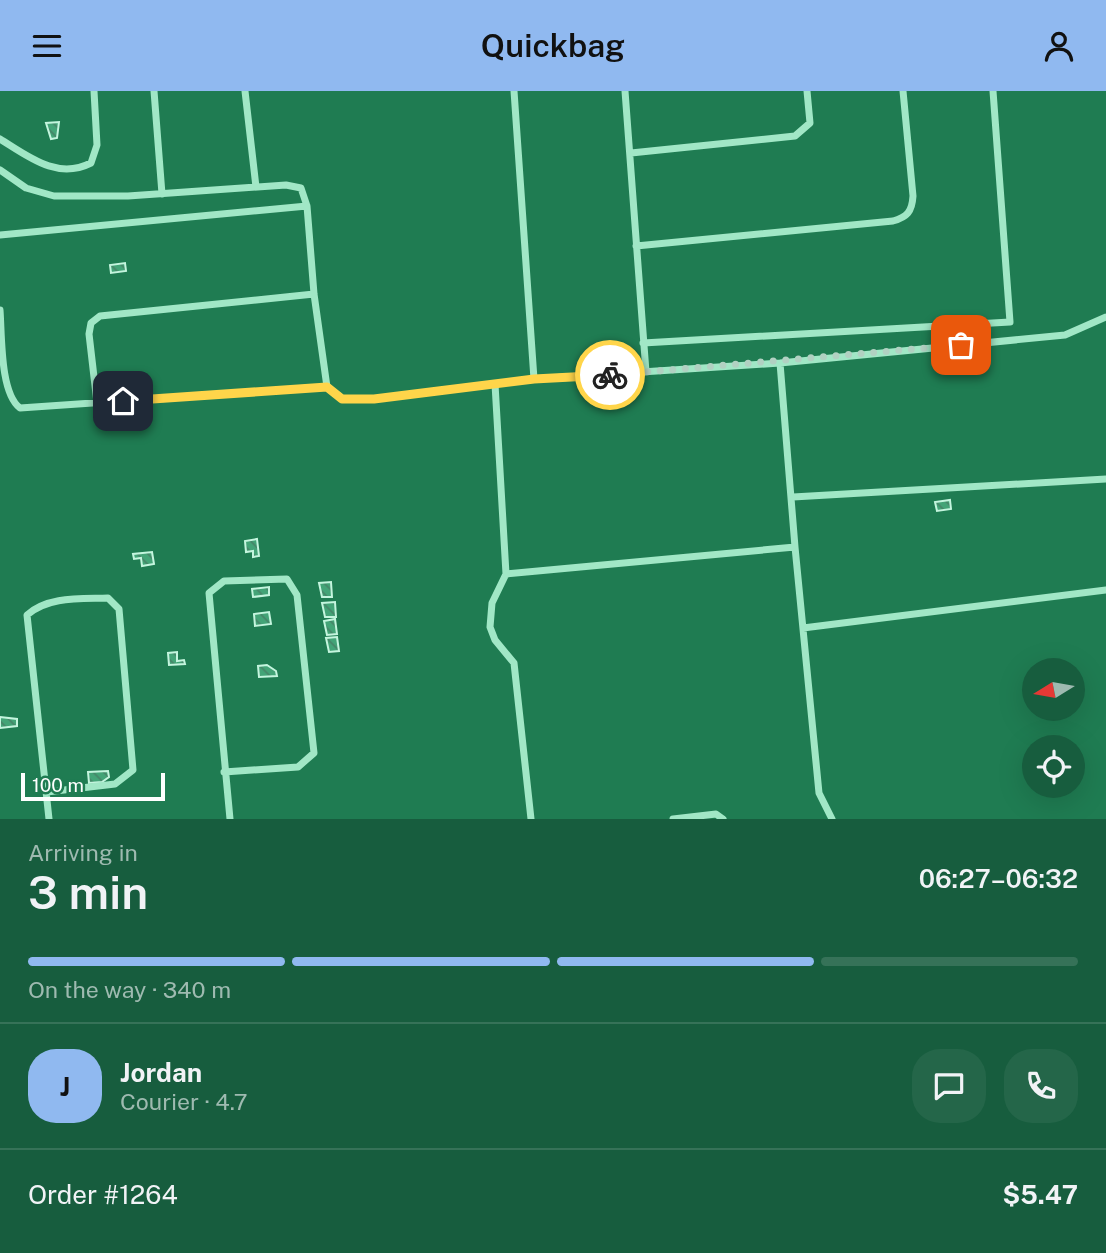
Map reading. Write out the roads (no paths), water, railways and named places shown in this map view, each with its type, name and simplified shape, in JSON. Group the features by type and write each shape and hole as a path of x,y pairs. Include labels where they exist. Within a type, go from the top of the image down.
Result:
{"street":[{"path":"0,139 51,168 69,170 91,163 97,145 94,91"},
{"path":"154,91 162,194"},
{"path":"245,91 256,187"},
{"path":"514,91 534,379"},
{"path":"625,91 646,372"},
{"path":"631,153 795,136 810,124 807,91"},
{"path":"636,246 904,218 910,213 913,196 903,91"},
{"path":"643,343 1010,322 993,91"},
{"path":"0,170 26,188 45,195 162,194 286,185 301,188 307,206 314,294 327,387 338,397 356,399 534,379 780,363 1065,335 1106,317"},
{"path":"0,235 307,206"},
{"path":"97,403 89,334 91,323 100,316 314,294"},
{"path":"0,310 5,387 11,403 20,408 327,387"},
{"path":"780,363 795,547 820,793 832,819"},
{"path":"495,384 506,574 492,603 490,627 495,640 514,663 530,819"},
{"path":"793,497 1106,479"},
{"path":"506,574 607,562 795,547"},
{"path":"224,772 298,767 314,753 297,595 287,579 224,581 209,593 224,772 230,819"},
{"path":"803,628 1106,590"},
{"path":"47,792 115,784 133,771 119,609 108,598 64,600 37,606 27,615 50,819"},
{"path":"673,819 716,814 723,819"}]}
